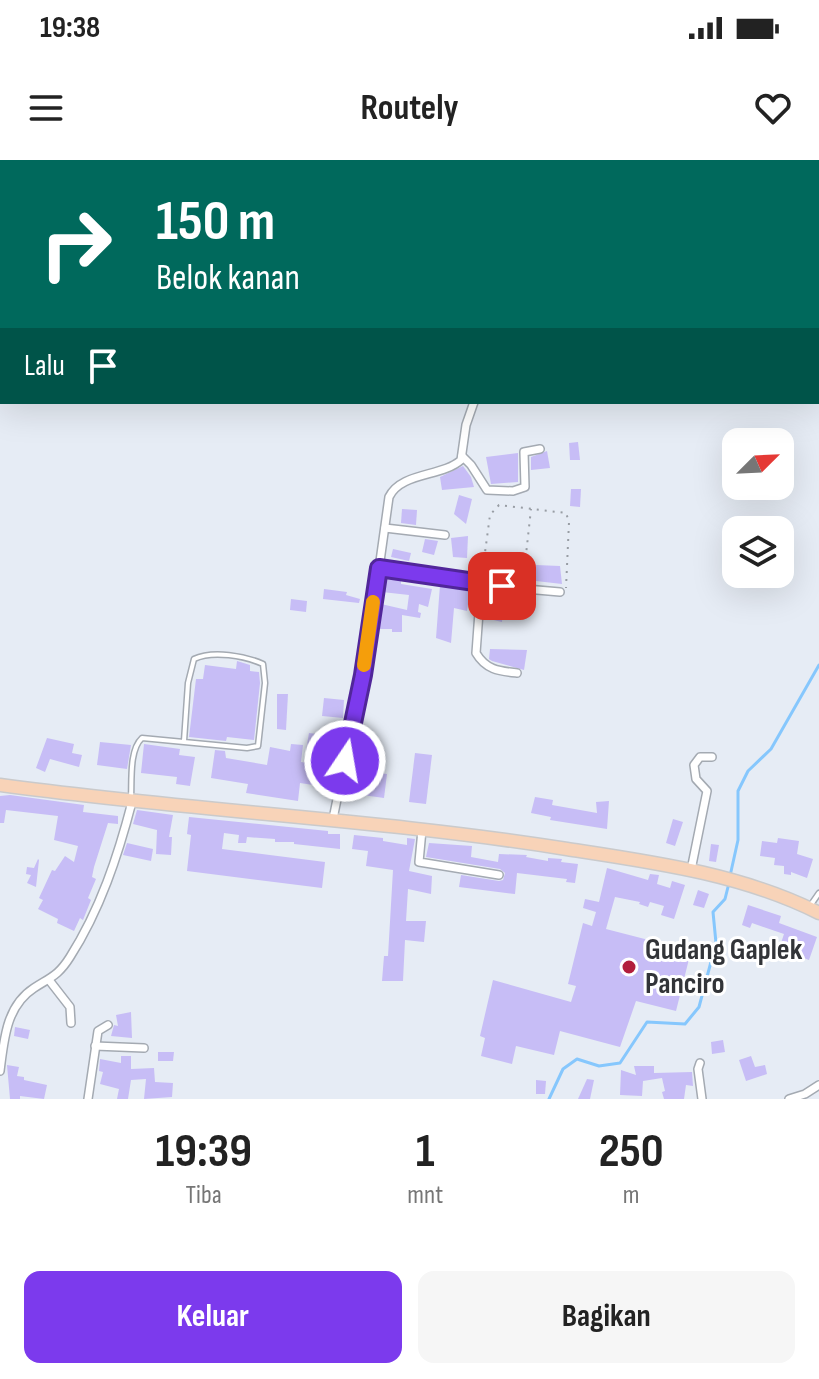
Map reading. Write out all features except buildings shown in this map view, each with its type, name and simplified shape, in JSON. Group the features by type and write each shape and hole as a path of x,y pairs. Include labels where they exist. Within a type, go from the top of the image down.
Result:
{"highway":[{"path":"0,785 131,802 333,819 516,841 717,877 755,887 814,911"}],"street":[{"path":"333,819 363,675 389,497 394,489 455,465 462,456 473,404"},
{"path":"462,456 487,490 513,491 525,487 522,454 540,449"},
{"path":"385,528 445,535"},
{"path":"379,568 481,585 560,592"},
{"path":"481,585 476,653 495,671 517,673"},
{"path":"691,871 707,791 696,779 694,765 700,757 712,757"},
{"path":"0,1071 10,1013 22,997 59,974 88,928 111,872 131,802"},
{"path":"422,830 419,862 499,875"},
{"path":"49,980 70,1007 71,1023"},
{"path":"88,1099 98,1031 108,1025"},
{"path":"95,1046 144,1048"},
{"path":"700,1063 702,1099"},
{"path":"789,1099 819,1085"}],"lane":[{"path":"131,802 137,741 146,737 247,748 258,746 265,683 263,664 237,657 201,656 194,659 188,683 184,741"},
{"path":"814,911 819,893"}],"path":[{"path":"481,585 490,515 499,505 566,513 569,522 566,591 560,592"},
{"path":"522,587 531,509"}],"waterway":[{"path":"730,876 738,840 738,791 748,771 771,749 819,665"},
{"path":"549,1099 563,1069 577,1059 599,1066 620,1063 647,1022 685,1024 699,1007 716,943 713,912 725,899 729,883"}],"slow traffic":[{"path":"364,665 373,602"}],"place":[{"name":"Gudang Gaplek Panciro","path":"629,967"}],"route":[{"path":"345,761 368,647 379,568 502,586"}]}
